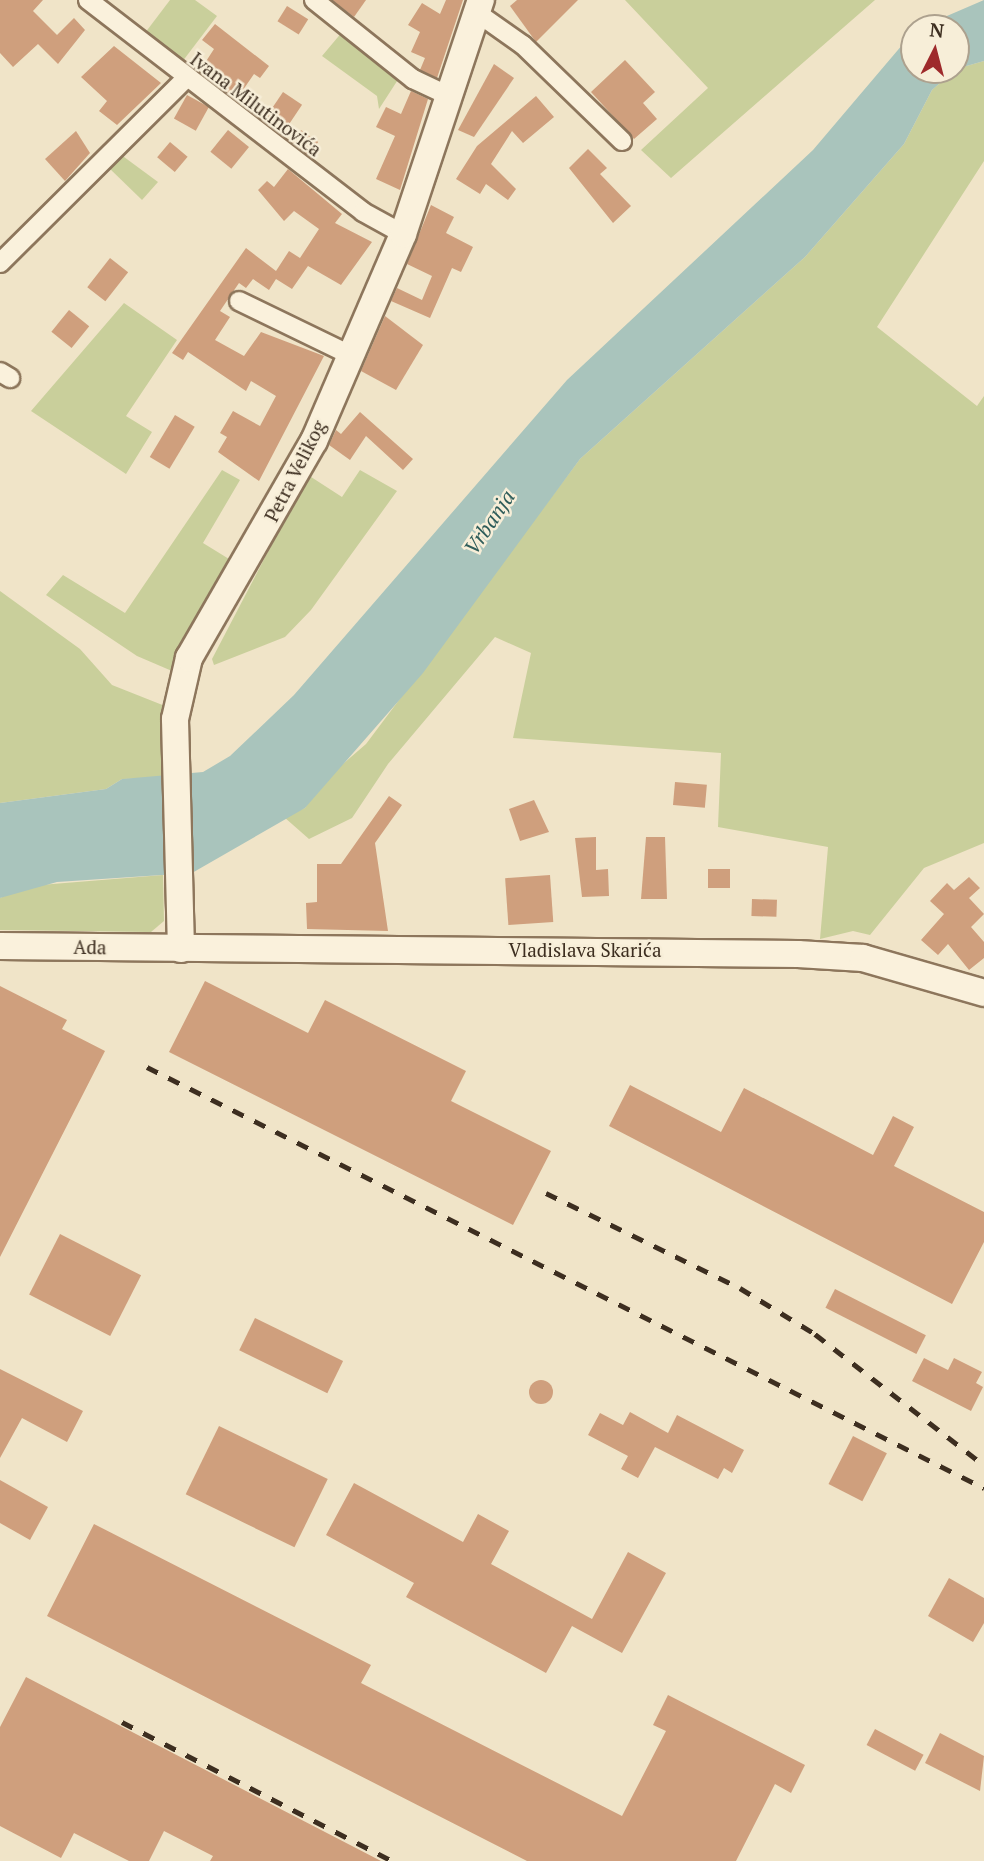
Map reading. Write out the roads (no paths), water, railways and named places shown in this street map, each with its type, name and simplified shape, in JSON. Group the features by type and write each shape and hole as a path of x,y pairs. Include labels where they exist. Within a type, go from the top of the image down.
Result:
{"street":[{"name":"Ivana Milutinovića","path":"89,0 186,78 363,212 403,234"},
{"path":"314,0 413,79 451,97"},
{"path":"478,6 523,45 622,141"},
{"name":"Petra Velikog","path":"181,948 178,921 177,705 189,658 281,503 350,355 403,234 451,97 478,6"},
{"path":"0,263 186,78"},
{"path":"239,301 350,355"},
{"name":"Ada","path":"0,946 181,948"},
{"name":"Vladislava Skarića","path":"181,948 832,956 881,962 984,993"}],"water":[{"path":"984,0 984,61 970,65 970,14 952,14"},
{"name":"Vrbanja","path":"900,47 900,84 939,84 932,90 904,144 805,257 580,459 423,673 305,808 192,873 57,882 0,898 0,803 106,789 122,779 203,772 230,756 294,695 567,380 813,150"}],"railway":[{"path":"147,1067 984,1488"},
{"path":"546,1193 740,1288 815,1334 984,1465"},
{"path":"122,1722 393,1861"}]}
